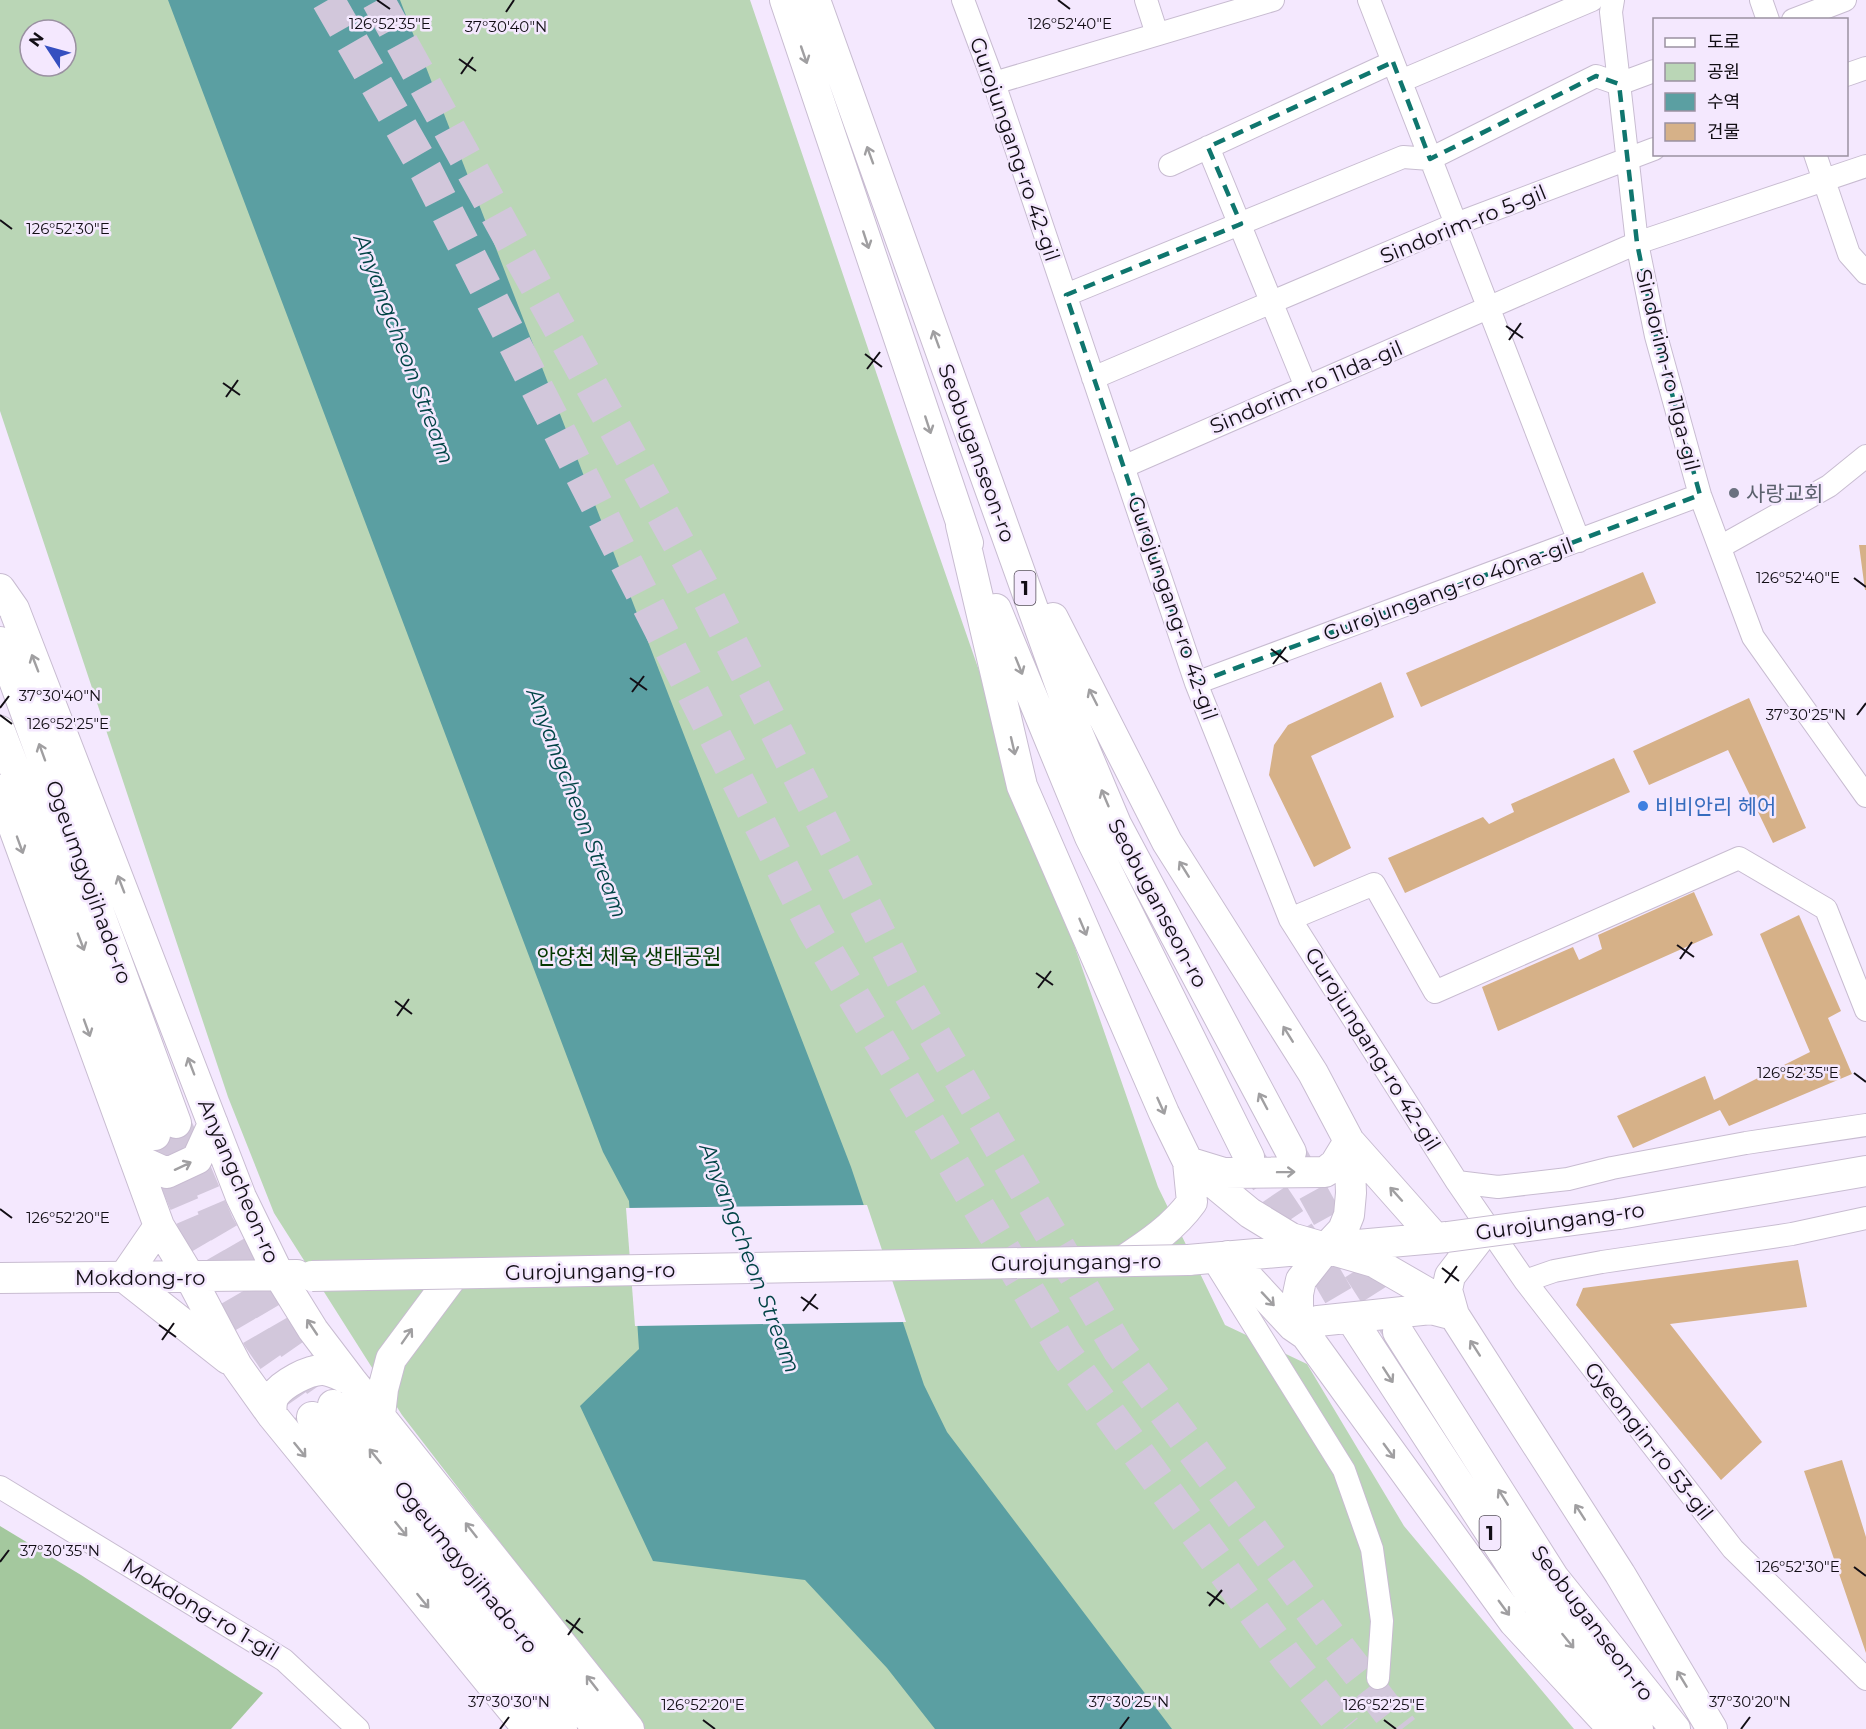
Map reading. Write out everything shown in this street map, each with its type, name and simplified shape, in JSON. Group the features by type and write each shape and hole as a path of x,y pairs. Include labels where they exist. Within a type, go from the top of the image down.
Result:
{"main road":[{"name":"Seobuganseon-ro","path":"785,0 961,525 1090,837 1249,1157"},
{"name":"Seobuganseon-ro","path":"816,0 1076,729 1116,824 1291,1152"},
{"path":"995,503 1167,842 1313,1073 1349,1141 1441,1238"},
{"path":"961,525 1022,786 1159,1102 1188,1162 1192,1202 1155,1240 1123,1261"},
{"name":"Anyangcheon-ro","path":"0,590 14,609 241,1197 279,1275 313,1330 351,1380 382,1402 629,1729"},
{"name":"Ogeumgyojihado-ro","path":"0,642 165,1129 0,731"},
{"path":"0,790 159,1226 190,1277 237,1366 272,1415 528,1729"},
{"path":"134,1158 167,1173 197,1159 213,1124"},
{"path":"1188,1162 1224,1173 1325,1172 1335,1164 1349,1141"},
{"path":"1349,1141 1352,1193 1350,1215 1343,1230 1301,1280 1298,1309 1306,1335 1514,1622 1613,1729"},
{"path":"1188,1162 1250,1214 1291,1238 1374,1262 1426,1292 1454,1315"},
{"name":"Gurojungang-ro","path":"279,1275 1209,1258 1483,1233 1619,1214 1866,1171"},
{"path":"159,1226 124,1276 237,1366"},
{"path":"1483,1233 1450,1276 1447,1290 1454,1315 1620,1574 1712,1729"},
{"path":"1209,1258 1306,1335"},
{"path":"382,1402 391,1359 455,1273"},
{"name":"Mokdong-ro","path":"0,1278 279,1275"},
{"path":"1306,1335 1310,1324 1318,1321 1431,1309 1454,1315"},
{"name":"Seobuganseon-ro","path":"1356,1326 1531,1595 1638,1729"},
{"name":"Seobuganseon-ro","path":"1398,1332 1554,1578 1675,1729"},
{"path":"272,1415 271,1403 275,1395 283,1387 308,1373 327,1370 351,1380"},
{"name":"Ogeumgyojihado-ro","path":"562,1729 323,1411 598,1729"}],"street":[{"name":"Gurojungang-ro 42-gil","path":"963,0 994,83 1196,683 1290,919 1457,1182"},
{"path":"1146,0 1157,34"},
{"path":"994,83 1157,34 1224,7 1273,0"},
{"path":"1369,0 1579,541"},
{"path":"1170,165 1208,147 1397,72 1592,0"},
{"name":"Sindorim-ro 11ga-gil","path":"1605,0 1614,0 1611,12 1637,243 1656,336 1700,495 1753,637 1866,795"},
{"path":"1761,0 1767,18"},
{"path":"1798,18 1845,0"},
{"path":"1848,74 1866,68"},
{"path":"1066,296 1402,157 1430,159 1596,76 1619,84 1653,71"},
{"path":"1208,147 1306,387"},
{"name":"Sindorim-ro 5-gil","path":"1093,378 1456,224 1653,149"},
{"path":"1816,156 1849,254 1866,273"},
{"name":"Sindorim-ro 11ga-gil","path":"1637,243 1866,166"},
{"name":"Sindorim-ro 11da-gil","path":"1124,466 1637,243"},
{"path":"1719,547 1829,486 1866,456"},
{"name":"Gurojungang-ro 40na-gil","path":"1196,683 1700,495"},
{"path":"1290,919 1374,884 1435,992 1739,858 1826,909 1866,1010"},
{"path":"1457,1182 1498,1187 1568,1179 1612,1168 1746,1143 1866,1125"},
{"name":"Gyeongin-ro 53-gil","path":"1457,1182 1525,1281 1733,1549 1866,1679"},
{"path":"1525,1281 1554,1271 1602,1262 1792,1234 1866,1218"},
{"path":"1209,1258 1344,1470 1372,1550 1382,1621 1378,1678"},
{"name":"Mokdong-ro 1-gil","path":"0,1487 284,1659 358,1729"}],"highlighted area":[{"path":"1393,62 1430,159 1596,76 1619,84 1637,243 1656,336 1700,495 1196,683 1066,295 1241,224 1208,147"}],"green space":[{"name":"안양천 체육 생태공원","path":"0,0 750,0 897,434 1158,1187 1225,1325 1307,1364 1404,1526 1574,1729 644,1729 402,1415 274,1213 228,1097 0,411"}],"shaded area":[{"path":"0,1526 81,1575 263,1693 231,1729 0,1729"}],"water":[{"name":"Anyangcheon Stream","path":"168,0 400,0 851,1167 924,1385 947,1432 1172,1729 935,1729 887,1668 805,1580 653,1561 580,1406 639,1349 629,1201 603,1152"}],"pier":[{"path":"867,1205 906,1322 635,1326 626,1208"}],"building":[{"path":"1859,545 1866,545 1866,590 1865,590"},
{"path":"1643,572 1656,603 1421,707 1406,673"},
{"path":"1381,682 1394,717 1311,756 1351,848 1314,867 1269,775 1274,745 1288,725"},
{"path":"1749,698 1806,828 1773,843 1728,750 1649,785 1633,751"},
{"path":"1614,758 1630,792 1405,893 1388,858 1483,817 1489,824 1514,812 1511,804"},
{"path":"1694,892 1713,935 1498,1031 1482,987 1573,947 1579,960 1602,949 1598,935"},
{"path":"1799,915 1841,1011 1828,1018 1852,1074 1729,1126 1720,1110 1633,1148 1617,1116 1705,1076 1714,1100 1810,1052 1760,934"},
{"path":"1798,1260 1807,1307 1670,1324 1762,1442 1721,1480 1576,1305 1583,1288"},
{"path":"1842,1460 1866,1537 1866,1653 1804,1471"}],"tunnel":[{"path":"328,0 426,171 813,928 1065,1353 1288,1659 1345,1729"},
{"path":"378,0 700,582 909,992 1119,1350 1329,1635 1402,1729"},
{"path":"176,1123 219,1224 279,1327 333,1405"},
{"path":"155,1135 198,1236 258,1339 312,1417"},
{"path":"1291,1152 1341,1243 1398,1332"},
{"path":"1249,1157 1316,1257 1356,1326"}],"place":[{"name":"사랑교회","path":"1734,493"},
{"name":"비비안리 헤어","path":"1643,806"}]}
